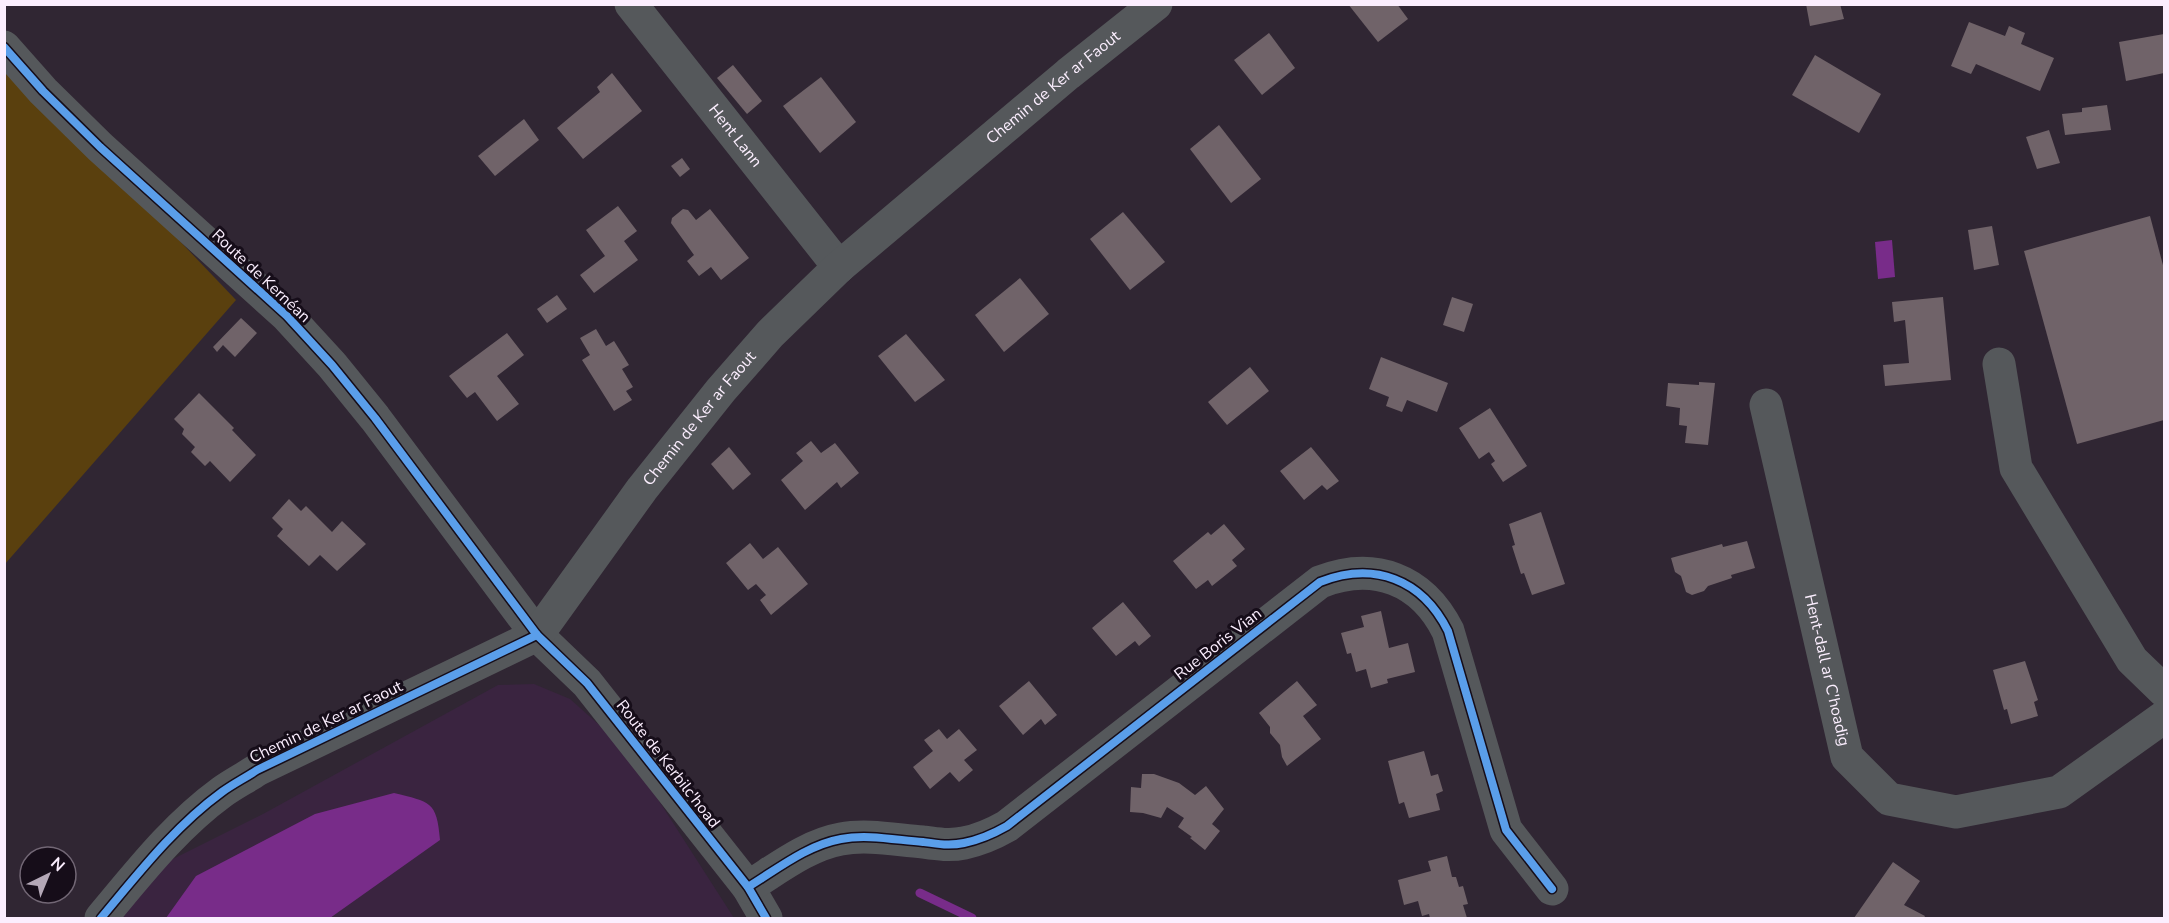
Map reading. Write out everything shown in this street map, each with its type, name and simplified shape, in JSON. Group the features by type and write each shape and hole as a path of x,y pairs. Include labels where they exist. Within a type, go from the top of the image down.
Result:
{"street":[{"name":"Hent Lann","path":"632,4 839,267"},
{"name":"Chemin de Ker ar Faout","path":"101,918 154,854 192,816 223,791 257,770 537,635 642,489 721,390 770,334 839,267 1068,74 1156,4"},
{"name":"Route de Kernéan","path":"4,47 43,91 100,147 287,316 332,364 537,635"},
{"path":"1999,364 2016,468 2132,660 2164,691"},
{"name":"Hent-dall ar C'hoadig","path":"1766,405 1847,757 1889,799 1956,812 2059,792 2164,717"},
{"name":"Rue Boris Vian","path":"748,887 811,849 844,838 879,838 949,845 963,844 992,834 1006,826 1320,582 1338,575 1357,573 1395,578 1412,587 1440,614 1448,631 1506,830 1552,889"},
{"name":"Route de Kerbilc'hoad","path":"537,635 587,682 748,887 766,918"}],"shaded area":[{"path":"5,58 236,300 5,564"},
{"path":"1892,240 1895,277 1878,279 1875,242"},
{"path":"534,684 570,699 625,748 734,918 119,918 165,863 263,814 498,685"},
{"path":"394,793 424,802 434,810 440,840 330,918 166,918 196,876 315,814"}],"building":[{"path":"1348,4 1397,4 1408,19 1378,42"},
{"path":"1806,4 1840,4 1844,19 1810,26"},
{"path":"1969,22 2005,36 2009,26 2025,33 2021,44 2054,58 2040,91 1976,64 1971,74 1951,66"},
{"path":"1269,33 1295,68 1262,95 1234,60"},
{"path":"2164,34 2164,73 2126,81 2119,42"},
{"path":"1815,55 1881,94 1859,133 1792,95"},
{"path":"733,65 762,101 747,114 717,78"},
{"path":"612,73 642,111 583,159 557,128 600,92 597,87"},
{"path":"821,77 856,122 820,153 783,106"},
{"path":"2107,105 2111,130 2065,135 2062,114 2082,112 2082,108"},
{"path":"524,119 539,140 495,176 478,156"},
{"path":"1219,125 1261,179 1231,203 1190,149"},
{"path":"2049,130 2060,163 2037,169 2026,137"},
{"path":"682,158 690,169 680,177 671,166"},
{"path":"618,206 637,231 624,241 638,260 594,293 580,275 605,256 586,230"},
{"path":"683,209 688,210 696,220 710,209 749,258 721,280 711,267 699,276 687,261 694,255 671,223 672,218"},
{"path":"1123,212 1165,262 1130,290 1090,239"},
{"path":"2150,216 2164,269 2164,420 2077,444 2024,251"},
{"path":"1992,226 1999,265 1974,270 1968,230"},
{"path":"1020,278 1049,314 1004,352 975,315"},
{"path":"557,295 567,309 547,323 537,309"},
{"path":"1452,297 1473,304 1464,332 1443,325"},
{"path":"1943,297 1951,380 1885,386 1883,365 1909,363 1905,320 1894,322 1892,302"},
{"path":"241,318 257,333 235,357 223,345 217,352 213,347"},
{"path":"596,329 606,346 614,341 629,365 622,369 633,387 626,391 632,400 614,411 582,360 590,355 580,338"},
{"path":"507,333 524,355 497,376 519,404 497,421 475,392 467,398 449,376"},
{"path":"906,334 945,380 915,402 878,356"},
{"path":"1381,357 1448,383 1437,412 1407,400 1402,412 1386,406 1389,397 1369,389"},
{"path":"1250,367 1269,391 1227,425 1208,402"},
{"path":"1699,382 1715,383 1708,445 1685,443 1687,426 1679,425 1680,408 1666,406 1668,383 1699,385"},
{"path":"199,393 234,428 232,430 256,455 230,482 210,461 205,466 191,452 195,447 182,434 184,429 174,419"},
{"path":"1490,408 1527,466 1503,482 1491,464 1495,461 1489,452 1479,459 1459,428"},
{"path":"811,441 821,453 835,443 859,473 841,488 837,482 805,510 781,480 803,461 796,453"},
{"path":"729,447 751,474 733,490 711,464"},
{"path":"1311,447 1339,481 1327,490 1322,485 1304,500 1280,471"},
{"path":"289,499 301,511 306,506 332,532 342,521 366,544 337,571 320,555 309,566 277,536 283,529 272,518"},
{"path":"1541,512 1565,584 1532,595 1524,573 1521,574 1512,546 1515,545 1509,524"},
{"path":"1224,524 1245,549 1232,560 1237,566 1212,586 1208,580 1196,589 1173,561 1208,532 1211,535"},
{"path":"1747,541 1755,568 1731,575 1732,578 1708,586 1704,591 1692,595 1686,592 1681,576 1675,572 1671,558 1722,544 1723,547"},
{"path":"750,543 763,559 778,547 808,584 771,615 760,600 766,595 756,584 748,590 726,563"},
{"path":"1123,602 1151,636 1139,646 1135,641 1116,656 1092,628"},
{"path":"1381,611 1389,648 1408,643 1415,672 1387,679 1388,683 1371,688 1366,669 1356,672 1351,653 1347,654 1341,633 1364,627 1361,616"},
{"path":"2025,661 2038,700 2034,702 2038,716 2011,724 2007,709 2004,710 1993,670"},
{"path":"1029,681 1057,715 1045,725 1041,719 1023,735 999,706"},
{"path":"1297,681 1317,705 1303,716 1321,739 1287,766 1282,757 1280,745 1259,713"},
{"path":"939,729 947,739 959,729 977,750 964,760 973,770 959,782 950,772 930,789 913,767 933,751 924,740"},
{"path":"1424,751 1431,776 1438,774 1443,791 1436,794 1440,810 1409,818 1404,802 1399,804 1388,761"},
{"path":"1142,774 1154,774 1179,783 1195,795 1206,786 1224,809 1212,824 1220,831 1205,850 1178,827 1184,818 1167,807 1161,818 1130,812 1131,787 1141,788"},
{"path":"1447,856 1452,877 1456,877 1459,887 1463,886 1468,904 1463,905 1467,918 1430,918 1429,914 1422,916 1418,901 1404,905 1398,880 1431,871 1428,861"},
{"path":"1893,862 1920,881 1904,905 1925,916 1924,918 1854,918"}],"waterway":[{"path":"920,893 972,918"}],"cycle path":[{"path":"4,47 43,91 100,147 287,316 332,365 375,418 537,635 587,683 748,887 766,918"},
{"path":"748,887 804,852 841,839 871,837 954,844 975,840 996,832 1007,826 1320,582 1359,573 1394,579 1410,587 1425,598 1448,631 1506,830 1552,889"},
{"path":"101,918 172,836 230,786 257,770 537,635"}]}
